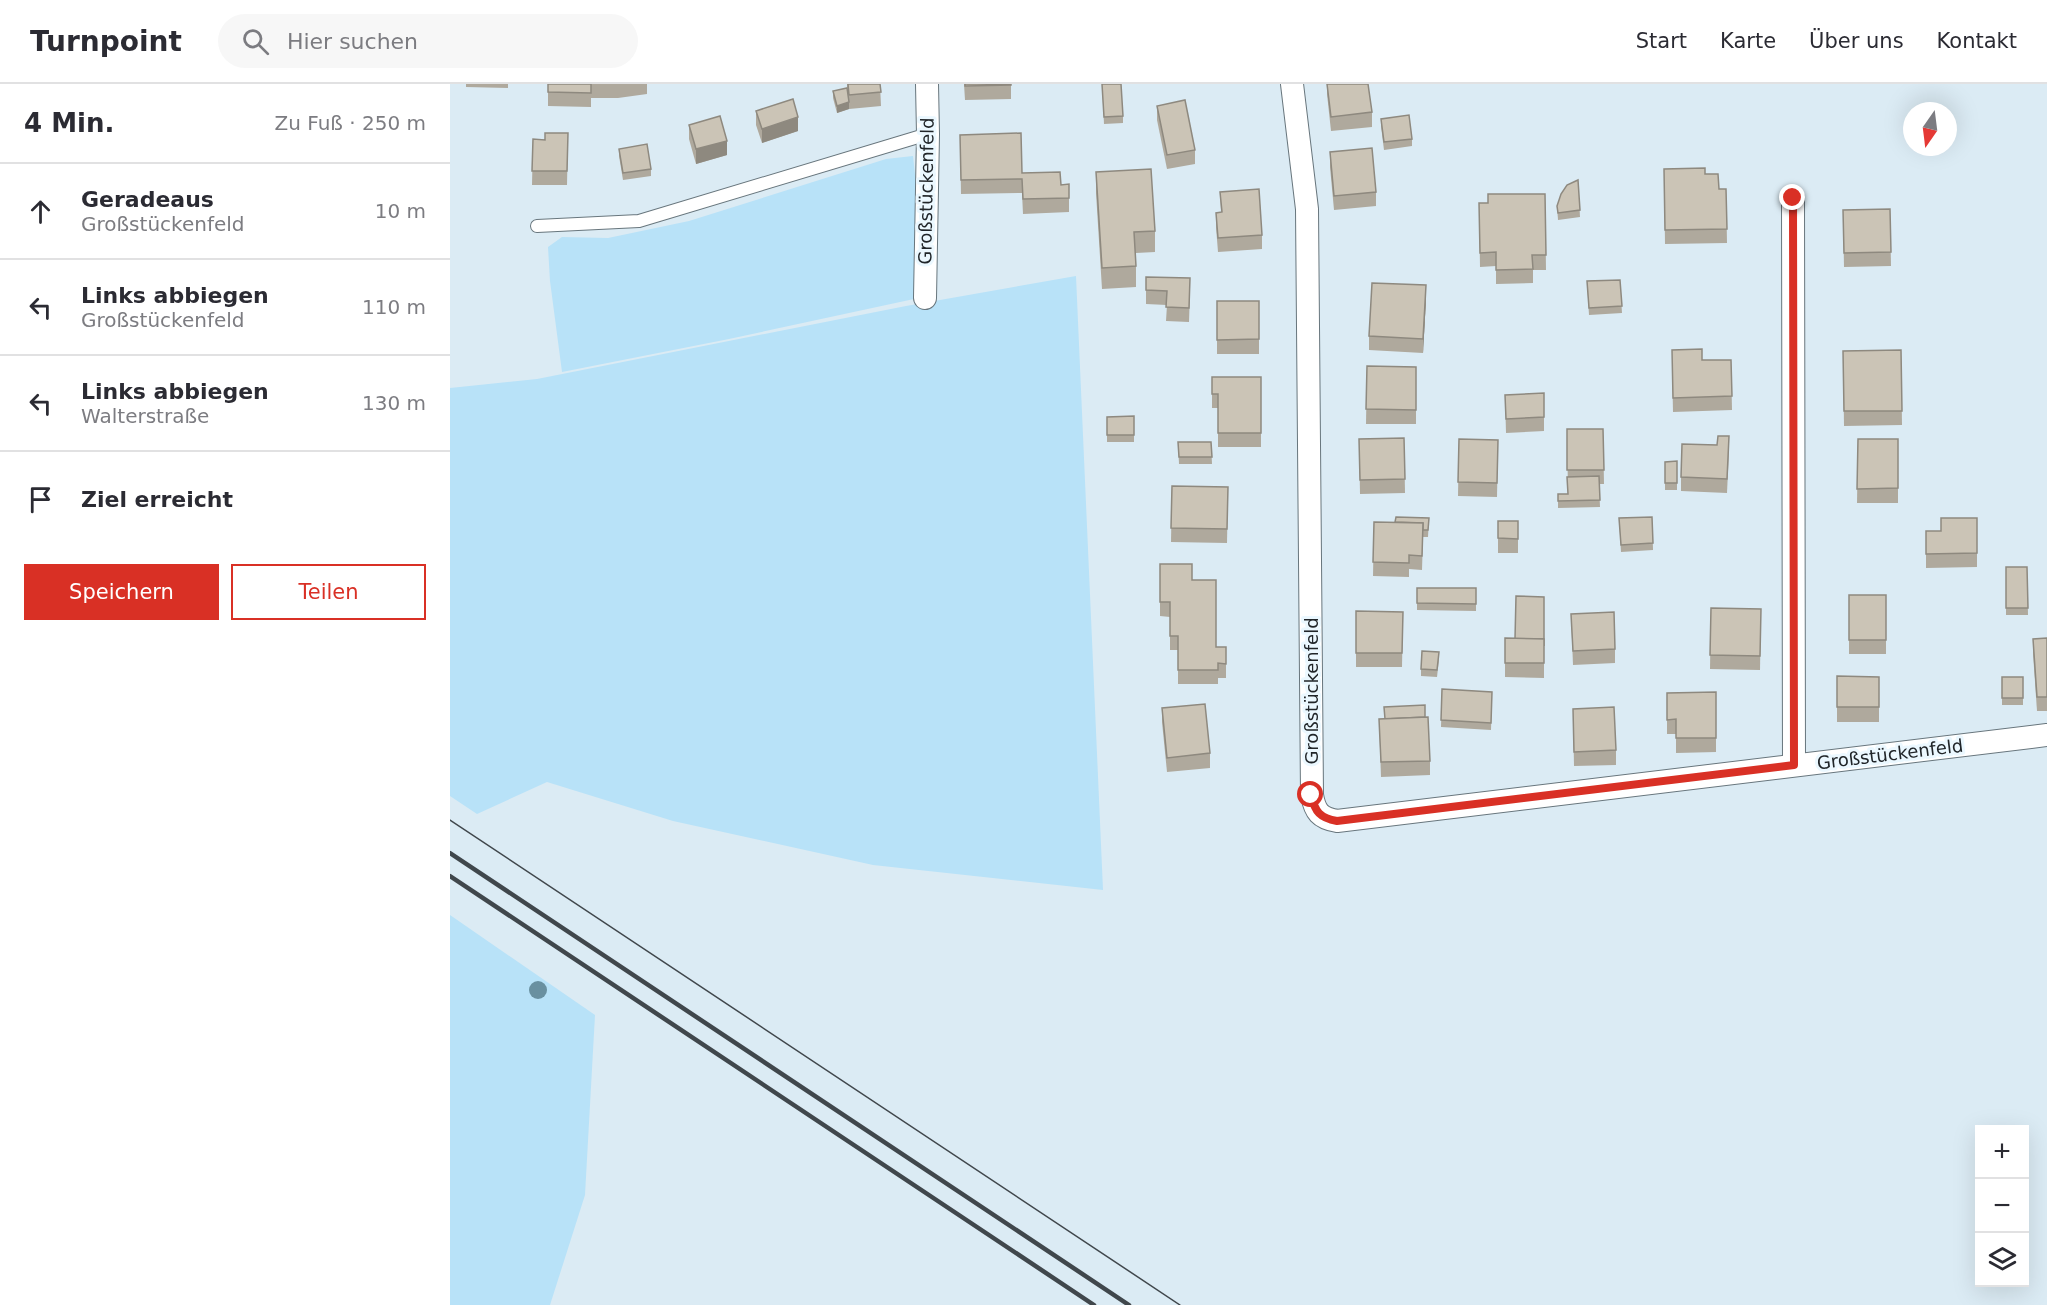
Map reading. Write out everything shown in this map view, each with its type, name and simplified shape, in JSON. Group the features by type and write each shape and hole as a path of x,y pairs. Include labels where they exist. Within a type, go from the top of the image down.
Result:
{"street":[{"name":"Großstückenfeld","path":"925,297 927,84"},
{"name":"Großstückenfeld","path":"1292,84 1307,209 1311,795 1318,814 1326,819 1337,821 2047,735"},
{"path":"1793,198 1794,765"}],"lane":[{"path":"537,226 639,221 928,134"}],"shaded area":[{"path":"913,156 917,193 914,299 562,372 548,247 562,237 608,238 689,221 886,159"},
{"path":"1076,276 1103,890 873,865 673,821 547,782 477,814 450,796 450,388 537,379 906,306"},
{"path":"450,915 595,1015 585,1195 550,1305 450,1305"}],"building":[{"path":"548,84 591,84 591,93 548,92"},
{"path":"848,84 880,84 881,92 849,95"},
{"path":"965,84 1011,84 1011,85 965,86"},
{"path":"1102,84 1121,84 1123,116 1104,117"},
{"path":"1327,84 1368,84 1372,112 1331,117"},
{"path":"847,88 849,102 837,106 833,91"},
{"path":"793,99 798,117 762,129 756,111"},
{"path":"1185,100 1195,150 1167,155 1157,106"},
{"path":"1409,115 1412,139 1384,142 1381,119"},
{"path":"720,116 727,141 696,149 689,125"},
{"path":"545,133 568,133 567,171 532,171 533,139 545,140"},
{"path":"1021,133 1022,173 1060,172 1061,185 1069,184 1069,198 1023,199 1022,179 961,180 960,135"},
{"path":"647,144 651,169 623,173 619,149"},
{"path":"1372,148 1376,192 1334,196 1330,152"},
{"path":"1705,168 1705,174 1718,174 1719,189 1726,189 1727,229 1665,230 1664,169"},
{"path":"1151,169 1155,231 1134,232 1136,266 1102,268 1096,172"},
{"path":"1578,180 1580,210 1558,213 1557,206 1561,194 1567,185"},
{"path":"1259,189 1262,235 1218,238 1216,213 1222,212 1220,192"},
{"path":"1488,194 1545,194 1546,255 1532,255 1533,269 1496,270 1496,252 1480,253 1479,203 1488,203"},
{"path":"1890,209 1891,252 1844,253 1843,210"},
{"path":"1146,277 1190,278 1189,308 1166,307 1167,291 1146,290"},
{"path":"1620,280 1622,306 1589,308 1587,281"},
{"path":"1372,283 1426,285 1423,339 1369,336"},
{"path":"1217,301 1259,301 1259,339 1217,340"},
{"path":"1702,349 1702,360 1731,360 1732,396 1673,398 1672,350"},
{"path":"1901,350 1902,411 1844,411 1843,351"},
{"path":"1367,366 1416,367 1416,410 1366,409"},
{"path":"1212,377 1261,377 1261,433 1218,433 1218,394 1212,394"},
{"path":"1544,393 1544,417 1506,419 1505,395"},
{"path":"1134,416 1134,435 1107,435 1107,417"},
{"path":"1567,429 1603,429 1604,470 1567,470"},
{"path":"1718,436 1729,436 1727,479 1681,477 1682,444 1717,445"},
{"path":"1404,438 1405,479 1360,480 1359,439"},
{"path":"1459,439 1498,440 1497,483 1458,482"},
{"path":"1858,439 1898,439 1898,488 1857,489"},
{"path":"1178,442 1211,442 1212,457 1179,457"},
{"path":"1677,461 1677,483 1665,483 1665,462"},
{"path":"1599,476 1600,500 1558,501 1558,494 1568,494 1567,477"},
{"path":"1172,486 1228,487 1227,529 1171,528"},
{"path":"1396,517 1429,518 1428,530 1423,530 1423,523 1395,522"},
{"path":"1652,517 1653,543 1621,545 1619,518"},
{"path":"1941,518 1977,518 1977,553 1926,554 1926,531 1941,531"},
{"path":"1498,521 1518,521 1518,539 1498,538"},
{"path":"1374,522 1423,523 1422,556 1409,555 1409,563 1373,562"},
{"path":"1160,564 1192,564 1192,580 1216,580 1216,647 1226,647 1226,664 1218,663 1218,670 1178,670 1178,636 1170,636 1170,602 1160,602"},
{"path":"2006,567 2027,567 2028,608 2006,608"},
{"path":"1417,588 1476,588 1476,604 1417,603"},
{"path":"1849,595 1886,595 1886,640 1849,640"},
{"path":"1516,596 1544,597 1544,639 1515,639"},
{"path":"1711,608 1761,609 1760,656 1710,655"},
{"path":"1356,611 1403,612 1402,653 1356,653"},
{"path":"1614,612 1615,649 1573,651 1571,614"},
{"path":"1505,638 1544,639 1544,663 1505,663"},
{"path":"2047,638 2047,697 2037,697 2033,639"},
{"path":"1422,651 1439,652 1437,670 1421,669"},
{"path":"1837,676 1879,677 1879,707 1837,707"},
{"path":"2002,677 2023,677 2023,698 2002,698"},
{"path":"1442,689 1492,692 1491,723 1441,720"},
{"path":"1716,692 1716,738 1676,738 1676,719 1667,720 1667,693"},
{"path":"1205,704 1210,753 1167,758 1162,708"},
{"path":"1425,705 1425,717 1385,719 1384,707"},
{"path":"1614,707 1616,750 1574,752 1573,709"},
{"path":"1428,717 1430,761 1381,762 1379,719"}],"tram line":[{"path":"450,820 1180,1305"}],"railway":[{"path":"450,853 1129,1305"},
{"path":"450,876 1094,1305"}],"route":[{"path":"1311,795 1318,814 1326,819 1337,821 1794,765 1793,198"}]}
